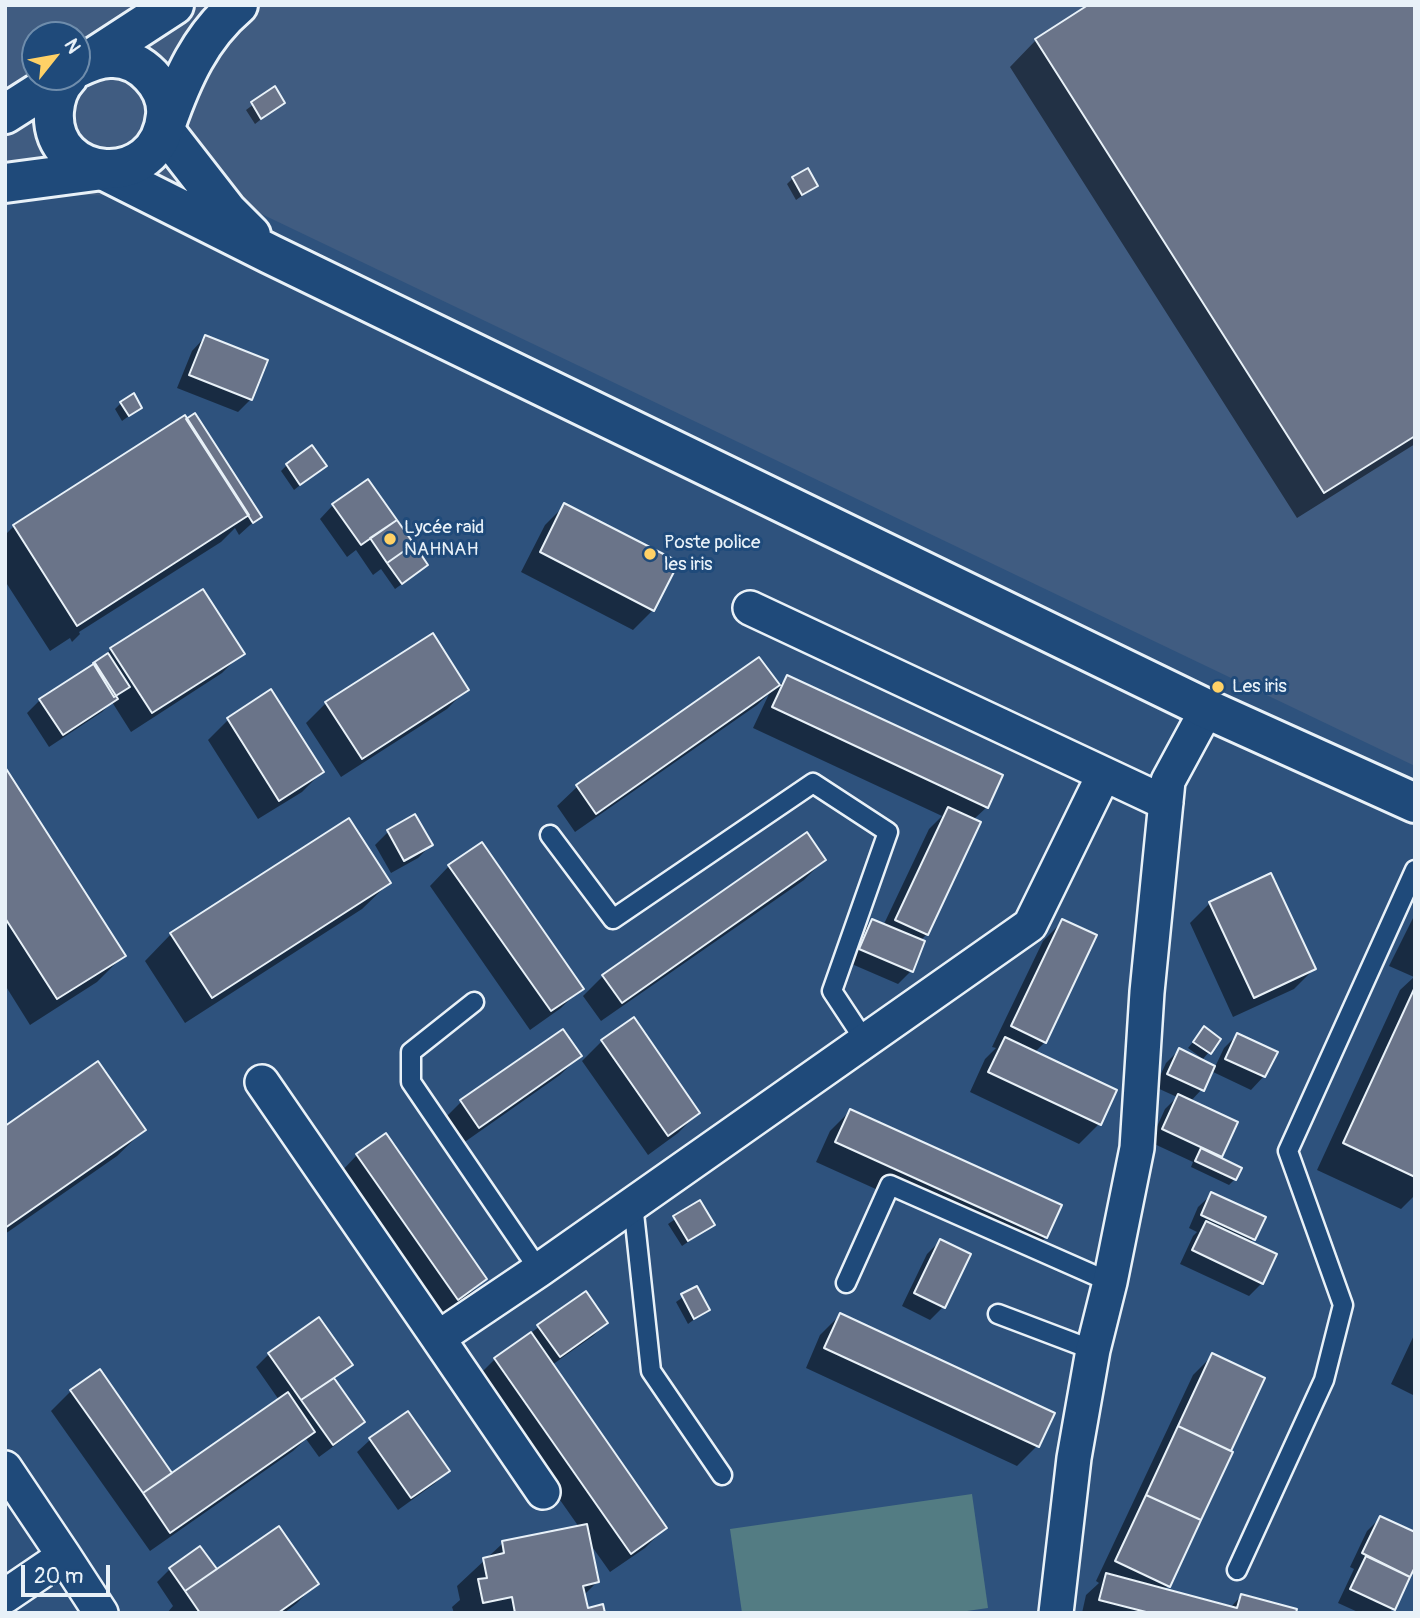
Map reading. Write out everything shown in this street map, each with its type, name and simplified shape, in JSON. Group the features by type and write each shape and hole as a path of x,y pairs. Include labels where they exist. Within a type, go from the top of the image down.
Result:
{"main road":[{"path":"91,59 174,5"},
{"path":"5,183 123,169 142,161 156,147 181,82 196,53 227,14 238,5"},
{"path":"91,62 114,58 133,62 150,74 162,90 166,110 164,130 227,211 270,254"},
{"path":"5,114 43,91"},
{"path":"59,91 55,100 54,119 58,136 69,152 84,164 103,170 270,254 1207,709 1415,803"}],"street":[{"path":"750,608 1166,803"},
{"path":"1056,1613 1074,1458 1093,1350 1110,1282 1136,1148 1147,992 1168,781 1207,709"},
{"path":"438,1338 1030,925 1104,774"},
{"path":"262,1082 543,1492"},
{"path":"5,1468 101,1613"},
{"path":"5,1595 64,1556"}],"lane":[{"path":"550,835 613,919 813,783 888,832 832,991 865,1041"},
{"path":"1237,1570 1325,1380 1343,1305 1288,1151 1415,870"},
{"path":"474,1002 411,1052 411,1082 539,1270"},
{"path":"846,1283 890,1185 1110,1282"},
{"path":"633,1204 651,1371 722,1475"},
{"path":"998,1314 1093,1350"}],"shaded area":[{"path":"5,5 1415,5 1415,766 226,197 5,194"}],"green space":[{"path":"972,1494 988,1608 953,1613 742,1613 730,1529"}],"building":[{"path":"1088,5 1415,5 1415,436 1324,493 1035,39"},
{"path":"275,86 285,103 261,119 251,102"},
{"path":"808,168 818,186 802,195 792,177"},
{"path":"205,335 268,360 252,400 189,375"},
{"path":"134,393 142,408 129,416 120,402"},
{"path":"195,413 262,517 253,523 186,419"},
{"path":"185,415 249,515 77,626 13,525"},
{"path":"312,445 327,466 300,485 286,464"},
{"path":"368,479 397,520 361,545 332,504"},
{"path":"564,503 679,562 654,611 540,552"},
{"path":"397,520 414,544 387,563 370,538"},
{"path":"414,544 428,565 402,584 387,563"},
{"path":"203,589 245,654 152,713 110,648"},
{"path":"433,633 469,690 362,759 325,702"},
{"path":"108,653 130,687 114,697 93,663"},
{"path":"759,657 780,685 596,814 576,785"},
{"path":"95,663 118,699 63,735 39,699"},
{"path":"787,675 1003,775 988,808 772,707"},
{"path":"271,689 324,772 279,801 227,718"},
{"path":"5,767 126,956 57,999 5,918"},
{"path":"948,807 981,822 928,935 895,920"},
{"path":"415,814 433,845 404,861 387,830"},
{"path":"349,818 391,883 212,998 170,933"},
{"path":"807,832 826,860 622,1003 602,975"},
{"path":"482,842 584,989 551,1011 448,865"},
{"path":"1271,873 1316,969 1254,998 1209,902"},
{"path":"872,919 925,941 913,972 859,949"},
{"path":"1062,919 1097,935 1046,1043 1011,1026"},
{"path":"1415,987 1415,1177 1343,1143"},
{"path":"634,1017 700,1113 668,1136 601,1040"},
{"path":"1204,1026 1221,1039 1211,1054 1193,1042"},
{"path":"563,1029 582,1056 479,1128 460,1100"},
{"path":"1237,1033 1278,1052 1265,1077 1225,1059"},
{"path":"1005,1037 1117,1090 1101,1125 988,1072"},
{"path":"1179,1048 1215,1066 1204,1091 1167,1074"},
{"path":"98,1061 146,1130 5,1228 5,1126"},
{"path":"1178,1094 1238,1122 1222,1157 1162,1129"},
{"path":"850,1109 1062,1205 1047,1238 835,1142"},
{"path":"386,1133 487,1279 458,1300 356,1154"},
{"path":"1201,1148 1242,1168 1236,1180 1195,1161"},
{"path":"1211,1192 1266,1217 1255,1240 1201,1215"},
{"path":"700,1200 715,1225 688,1241 673,1216"},
{"path":"1206,1221 1277,1254 1263,1284 1192,1250"},
{"path":"940,1239 971,1254 945,1308 914,1293"},
{"path":"697,1286 710,1310 694,1319 681,1294"},
{"path":"586,1291 608,1323 560,1357 537,1325"},
{"path":"840,1313 1055,1413 1039,1447 824,1348"},
{"path":"319,1317 353,1365 301,1400 268,1353"},
{"path":"531,1332 667,1528 631,1554 494,1358"},
{"path":"1212,1353 1265,1378 1231,1451 1178,1426"},
{"path":"100,1369 172,1473 143,1493 70,1390"},
{"path":"334,1378 365,1422 333,1445 301,1400"},
{"path":"288,1392 315,1432 170,1533 143,1493"},
{"path":"408,1411 450,1471 411,1498 369,1438"},
{"path":"1178,1426 1233,1452 1201,1520 1146,1495"},
{"path":"1146,1495 1201,1520 1170,1587 1115,1561"},
{"path":"1380,1516 1415,1532 1415,1567 1410,1577 1362,1553"},
{"path":"587,1524 599,1582 583,1586 588,1608 603,1604 605,1613 515,1613 512,1597 483,1603 478,1579 487,1578 483,1558 504,1553 502,1541"},
{"path":"279,1526 319,1584 278,1613 200,1613 185,1591"},
{"path":"200,1546 217,1569 185,1591 169,1568"},
{"path":"1366,1556 1410,1577 1395,1610 1350,1589"},
{"path":"1106,1573 1237,1608 1241,1594 1297,1609 1296,1613 1150,1613 1099,1600"}],"place":[{"name":"Lycée raid NAHNAH","path":"390,539"},
{"name":"Poste police les iris","path":"650,554"},
{"name":"Les iris","path":"1218,687"}]}
